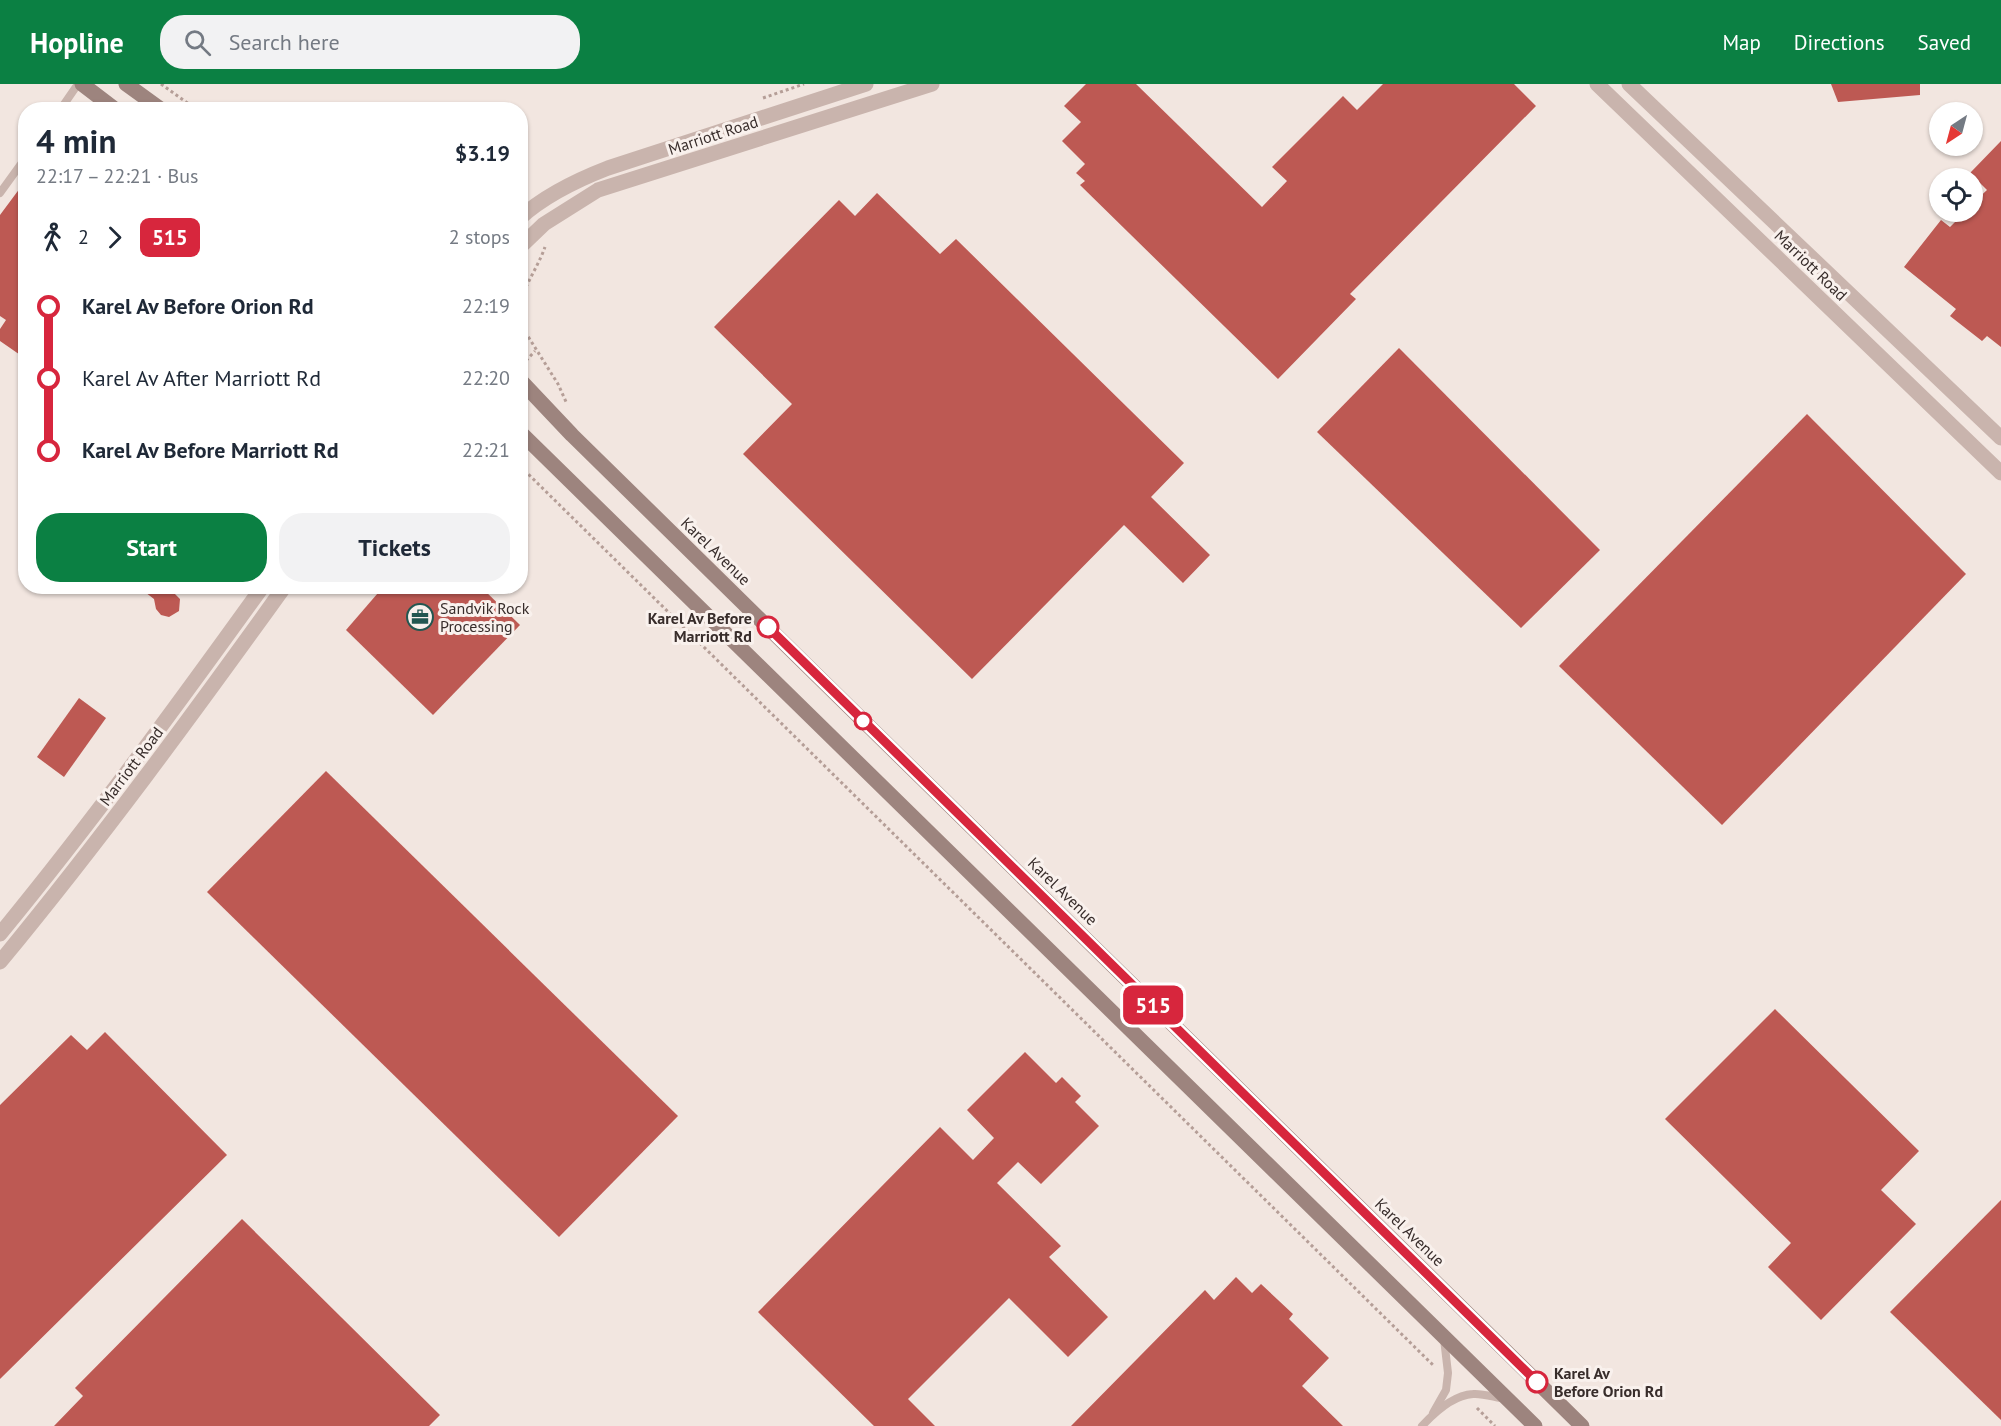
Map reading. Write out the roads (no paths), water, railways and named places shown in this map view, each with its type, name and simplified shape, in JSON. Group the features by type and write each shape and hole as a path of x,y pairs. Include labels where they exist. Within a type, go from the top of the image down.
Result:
{"main road":[{"path":"80,84 105,102"},
{"path":"126,84 151,102"},
{"name":"Karel Avenue","path":"528,389 606,468 1582,1426"},
{"path":"528,440 1535,1426"}],"street":[{"name":"Marriott Road","path":"528,211 580,179 608,168 866,84"},
{"name":"Marriott Road","path":"528,239 544,224 598,190 932,84"},
{"name":"Marriott Road","path":"1596,84 2001,473"},
{"name":"Marriott Road","path":"1629,84 2001,438"},
{"name":"Marriott Road","path":"0,934 150,742 257,594"},
{"name":"Marriott Road","path":"0,962 61,888 158,762 279,594"}],"lane":[{"path":"66,102 80,84"},
{"path":"0,193 18,168"},
{"path":"1432,1416 1446,1390 1448,1373 1444,1336"},
{"path":"1422,1426 1457,1398 1473,1394 1509,1400"}],"place":[{"name":"Sandvik Rock Processing","path":"420,617"},
{"name":"Karel Av Before Marriott Rd","path":"768,627"},
{"name":"Karel Av Before Orion Rd","path":"1537,1382"}]}
